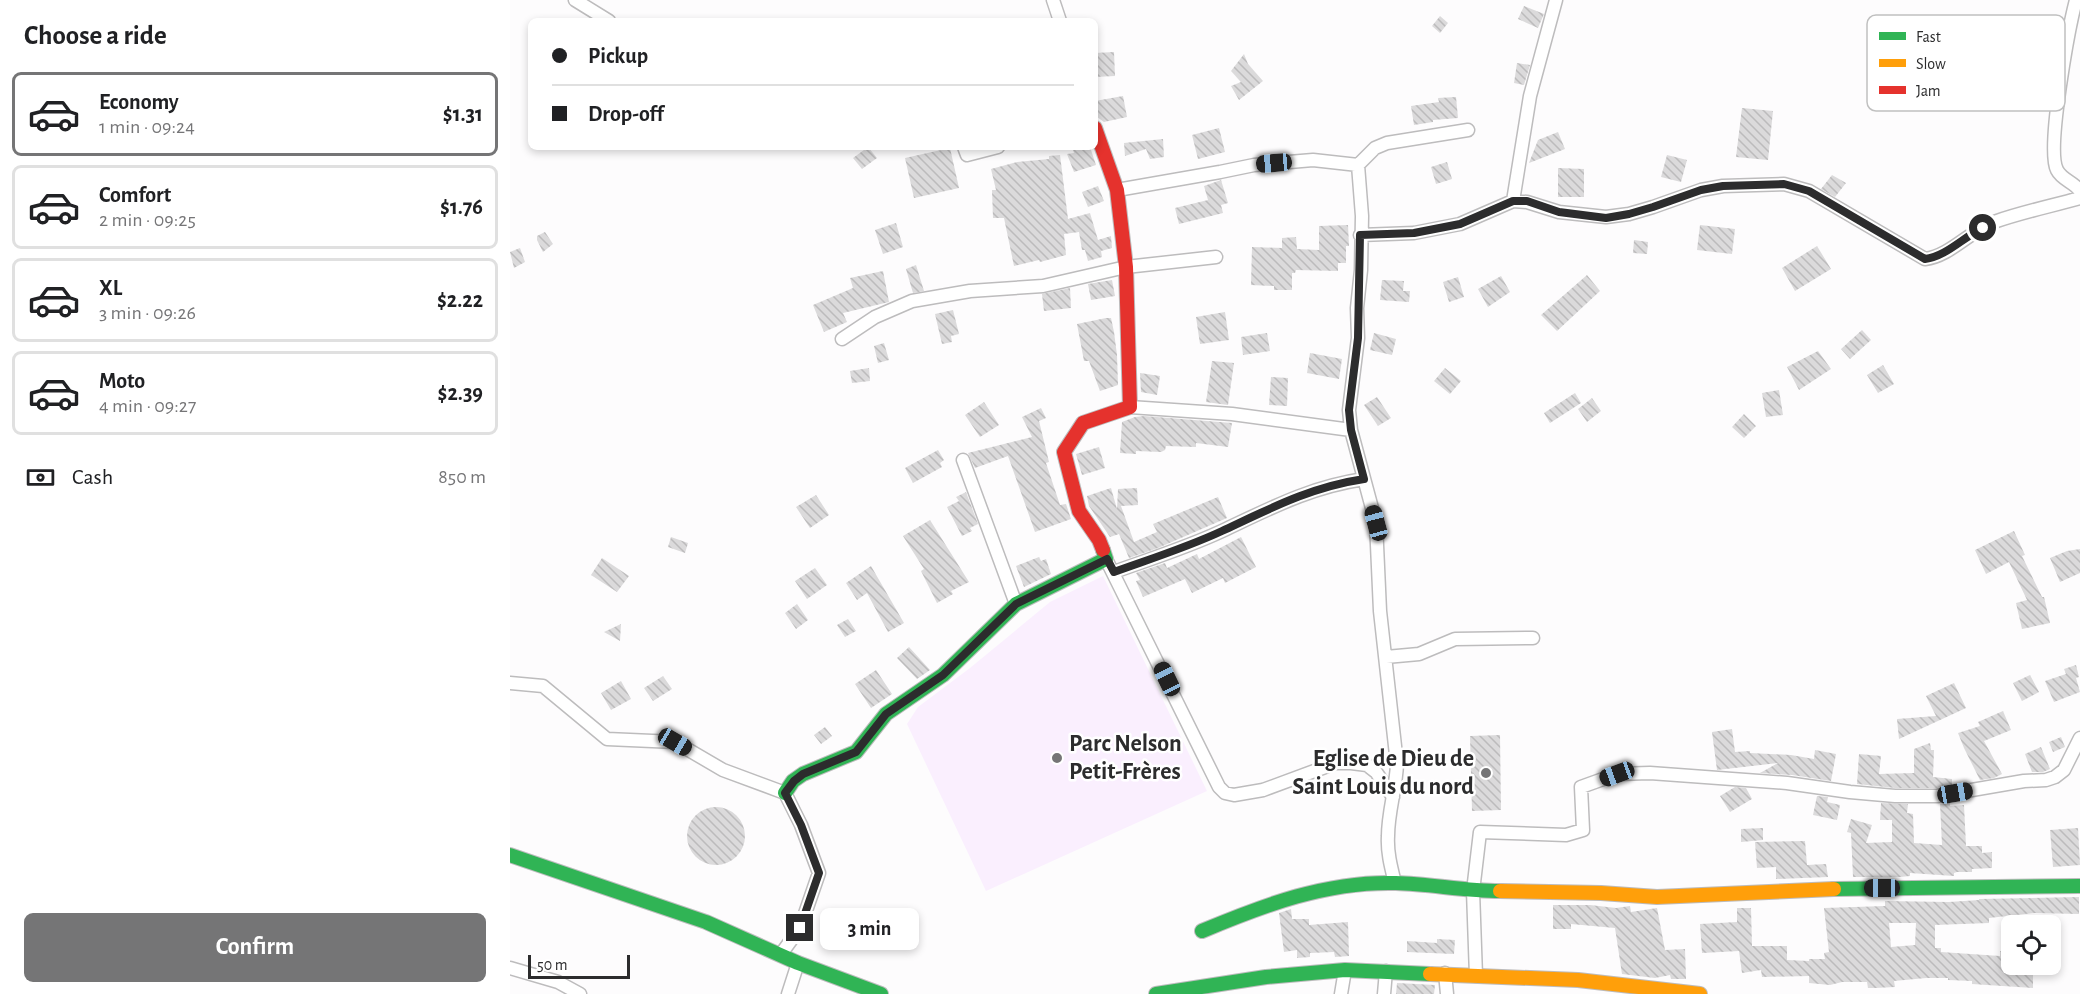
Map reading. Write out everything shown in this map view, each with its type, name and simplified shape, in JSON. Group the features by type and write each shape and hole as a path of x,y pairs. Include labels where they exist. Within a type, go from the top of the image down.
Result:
{"street":[{"path":"575,0 604,18"},
{"path":"1053,0 1059,18"},
{"path":"1513,201 1530,96 1556,0"},
{"path":"2065,64 2077,7"},
{"path":"2058,111 2053,154 2056,169 2063,178 2078,187 2080,191"},
{"path":"1395,883 1389,858 1388,835 1396,764 1380,611 1376,523 1351,430 1349,410 1358,338 1362,216 1358,165 1375,148 1387,143 1468,130"},
{"path":"1098,136 1117,190 1126,267 1130,407"},
{"path":"965,150 967,155 986,150"},
{"path":"1117,190 1254,165 1313,160 1358,165"},
{"path":"1360,235 1414,233 1460,224 1513,201 1527,201 1568,214 1606,218 1653,207 1701,190 1723,186 1784,184 1809,191 1925,259 1935,258 1972,233 1994,222 2080,198"},
{"path":"842,339 875,317 912,301 970,291 1043,286 1126,267 1216,257"},
{"path":"1351,430 1232,414 1130,407 1083,423 1064,452 1079,511 1099,540 1219,787 1225,793 1234,795 1263,790 1336,763 1352,763 1367,765 1376,772 1393,797"},
{"path":"963,460 1016,604"},
{"path":"1114,572 1221,531 1282,502 1334,483 1364,479"},
{"path":"785,793 803,774 856,752 886,714 943,675 1016,604 1107,559"},
{"path":"1386,657 1419,654 1455,639 1533,638"},
{"path":"510,683 543,686 607,739 675,742 723,770 785,793 801,825 819,873 800,928 781,954"},
{"path":"1476,976 1473,891 1480,832 1566,835 1584,830 1581,787 1617,774 1650,773 1787,783 1895,796 1937,796 2055,777 2064,770 2080,738"},
{"path":"510,855 706,922 798,963 881,994"},
{"path":"1202,931 1252,910 1299,894 1353,885 1395,883 1473,891 1601,893 1658,897 1813,889 2080,886"},
{"path":"788,994 798,963"},
{"path":"510,968 549,979 580,994"},
{"path":"1156,994 1266,977 1345,970 1578,980 1700,994"},
{"path":"1341,994 1345,970"},
{"path":"1384,994 1386,972"},
{"path":"1445,974 1447,994"}],"shaded area":[{"name":"Parc Nelson Petit-Frères","path":"1103,576 1207,791 986,891 907,724 918,707 970,668 1050,602"}],"building":[{"path":"1524,6 1544,14 1538,28 1518,19"},
{"path":"1440,16 1448,23 1440,33 1432,26"},
{"path":"1114,52 1115,76 1098,77 1098,53"},
{"path":"1244,54 1248,64 1263,81 1239,100 1231,86 1241,82 1231,71"},
{"path":"1517,63 1530,65 1524,85 1514,83"},
{"path":"1123,96 1127,117 1104,122 1098,118 1098,100"},
{"path":"1456,97 1458,118 1433,120 1433,122 1414,125 1411,106 1439,102 1438,98"},
{"path":"1742,108 1773,111 1768,160 1736,157"},
{"path":"1219,128 1225,152 1198,159 1192,135"},
{"path":"1558,132 1565,149 1529,163 1538,140"},
{"path":"1163,139 1164,157 1150,159 1146,149 1125,156 1124,143"},
{"path":"864,150 870,150 877,158 862,169 853,158"},
{"path":"950,150 959,188 914,198 905,158"},
{"path":"1073,150 1091,150 1096,165 1074,172 1067,154 1074,153"},
{"path":"1060,155 1068,219 1090,213 1098,240 1111,236 1112,248 1101,251 1102,257 1088,261 1085,250 1082,250 1079,232 1064,234 1066,255 1014,266 1004,218 993,218 992,190 996,190 991,169"},
{"path":"1667,155 1687,160 1681,182 1661,177"},
{"path":"1447,162 1452,179 1436,184 1431,167"},
{"path":"1558,168 1584,169 1584,197 1558,197"},
{"path":"1832,175 1846,183 1835,197 1821,189"},
{"path":"1221,180 1228,203 1221,205 1223,213 1179,224 1175,208 1208,200 1204,186"},
{"path":"1098,186 1104,201 1088,207 1082,192"},
{"path":"896,223 903,247 883,254 875,230"},
{"path":"1348,225 1349,246 1346,246 1346,263 1338,263 1338,271 1296,270 1292,273 1292,290 1274,290 1274,286 1251,285 1252,247 1282,248 1282,238 1296,237 1297,249 1319,250 1319,226"},
{"path":"1700,225 1735,229 1732,254 1697,250"},
{"path":"545,232 553,244 543,252 537,236"},
{"path":"1634,240 1648,242 1647,254 1633,253"},
{"path":"1817,246 1831,269 1795,291 1782,268"},
{"path":"520,248 525,262 514,268 510,252"},
{"path":"916,265 924,291 913,293 906,269"},
{"path":"883,271 889,302 843,313 847,322 824,332 813,305 853,288 850,278"},
{"path":"1587,275 1600,291 1557,331 1541,315"},
{"path":"1501,276 1510,292 1488,307 1478,289"},
{"path":"1458,277 1464,297 1449,302 1443,282"},
{"path":"1112,280 1115,296 1091,300 1088,284"},
{"path":"1382,280 1404,281 1403,291 1410,291 1409,302 1380,300"},
{"path":"1070,288 1071,308 1044,311 1042,294"},
{"path":"953,310 959,334 951,336 952,342 942,344 935,314"},
{"path":"1225,312 1229,340 1200,344 1196,317"},
{"path":"1111,318 1114,332 1118,385 1100,391 1089,361 1084,361 1077,324"},
{"path":"1862,330 1871,340 1850,359 1841,349"},
{"path":"1267,333 1270,351 1243,355 1241,337"},
{"path":"1374,333 1396,339 1392,355 1370,350"},
{"path":"884,343 889,360 878,363 874,346"},
{"path":"1818,351 1831,369 1799,390 1787,367"},
{"path":"1310,353 1342,359 1339,379 1307,373"},
{"path":"1212,361 1234,363 1228,405 1206,402"},
{"path":"1883,365 1894,384 1878,393 1867,375"},
{"path":"869,368 870,381 852,383 850,371"},
{"path":"1445,368 1461,381 1450,394 1434,381"},
{"path":"1140,373 1160,376 1157,395 1141,392"},
{"path":"1271,377 1288,378 1287,406 1269,405"},
{"path":"1779,390 1783,415 1766,417 1762,393"},
{"path":"1575,393 1581,403 1550,423 1544,413"},
{"path":"1377,397 1391,418 1378,426 1364,405"},
{"path":"1592,398 1601,411 1587,422 1578,409"},
{"path":"984,402 999,425 980,437 965,415"},
{"path":"1041,408 1046,418 1039,421 1049,462 1046,463 1060,505 1066,504 1071,519 1035,532 1008,456 975,468 968,453 1032,437 1022,417"},
{"path":"1744,414 1756,426 1744,438 1732,427"},
{"path":"1144,416 1232,423 1228,447 1196,443 1196,447 1166,446 1161,452 1120,453 1122,422"},
{"path":"1099,447 1105,468 1082,475 1076,454"},
{"path":"938,450 944,460 940,463 942,467 913,483 905,468"},
{"path":"1111,488 1117,509 1118,489 1137,488 1138,505 1121,506 1134,542 1157,532 1153,524 1218,497 1227,518 1129,558 1119,534 1110,537 1089,506 1087,496"},
{"path":"966,492 978,524 970,528 972,531 962,536 947,507 959,501 956,497"},
{"path":"816,495 829,515 810,528 796,507"},
{"path":"930,520 969,582 951,591 953,594 937,603 921,571 924,569 903,536"},
{"path":"2014,531 2025,555 2022,556 2044,597 2050,623 2022,629 2016,603 2027,600 2009,562 1986,574 1975,550"},
{"path":"671,537 688,543 685,553 668,547"},
{"path":"1241,537 1256,567 1225,583 1223,578 1192,593 1185,579 1143,597 1136,581 1140,580 1136,573 1165,563 1167,568 1197,554 1199,559"},
{"path":"2080,549 2080,573 2060,582 2050,558 2067,551"},
{"path":"1039,557 1041,561 1046,559 1051,574 1024,587 1016,566"},
{"path":"602,558 629,576 617,592 591,575"},
{"path":"871,566 904,623 888,632 867,593 857,600 846,583"},
{"path":"815,568 827,585 807,599 795,581"},
{"path":"797,604 808,620 796,629 785,613"},
{"path":"848,619 856,631 845,637 837,625"},
{"path":"621,624 620,641 604,632"},
{"path":"909,647 930,670 917,679 897,658"},
{"path":"2076,665 2079,677 2076,678 2080,692 2054,702 2045,681 2066,674 2064,669"},
{"path":"876,670 892,694 871,708 855,684"},
{"path":"2030,675 2039,692 2022,701 2013,683"},
{"path":"663,676 672,689 653,701 644,688"},
{"path":"621,681 631,699 611,710 601,693"},
{"path":"1954,683 1966,708 1899,739 1897,719 1936,716 1926,696"},
{"path":"2003,711 2011,730 1984,741 2002,774 1980,780 1958,733 1980,726 1978,722"},
{"path":"825,727 832,736 821,744 814,735"},
{"path":"1732,729 1735,752 1750,751 1750,753 1791,755 1814,759 1815,750 1836,754 1831,781 1760,773 1778,763 1717,770 1712,732"},
{"name":"Eglise de Dieu de Saint Louis du nord","path":"1500,735 1501,810 1472,811 1470,736"},
{"path":"2061,737 2065,747 2053,752 2049,742"},
{"path":"1930,743 1931,750 1934,750 1933,777 1952,779 1952,785 1936,788 1895,788 1857,784 1859,754 1881,756 1879,774 1914,773 1914,749"},
{"path":"2041,747 2050,769 2043,772 2032,772 2025,754"},
{"path":"1735,787 1746,788 1752,799 1730,812 1720,796"},
{"path":"1817,796 1828,797 1827,802 1840,805 1837,820 1813,815"},
{"path":"1950,802 1950,806 1964,805 1966,846 1982,846 1982,853 1992,852 1992,868 1957,872 1954,876 1910,873 1910,876 1900,877 1853,877 1851,833 1847,832 1851,819 1872,825 1866,843 1892,842 1892,820 1880,820 1881,803 1908,804 1907,813 1913,814 1914,843 1942,845 1940,804"},
{"path":"716,807 732,812 740,820 745,836 740,852 732,860 716,865 700,860 692,852 687,836 692,820 700,812"},
{"path":"1763,828 1763,840 1741,842 1741,829"},
{"path":"2078,828 2080,865 2053,867 2050,830"},
{"path":"1805,841 1807,865 1826,864 1828,877 1776,879 1776,867 1757,868 1755,842"},
{"path":"2079,897 2079,914 2001,915 1989,918 1989,923 1935,925 1935,948 1941,948 1941,952 2000,956 2001,951 2001,975 2033,975 2033,988 1972,984 1972,981 1948,980 1948,978 1894,981 1895,987 1875,988 1868,988 1867,982 1842,982 1830,985 1809,983 1809,976 1762,977 1761,970 1742,973 1739,951 1702,953 1700,924 1737,922 1737,908 1751,908 1752,946 1787,946 1787,960 1809,961 1809,959 1825,959 1824,953 1829,952 1824,908 1885,906 1885,901","holes":["1889,923 1916,923 1915,945 1891,947"]},
{"path":"1553,905 1616,908 1630,906 1631,912 1657,908 1665,950 1685,949 1686,979 1671,979 1670,975 1655,978 1622,974 1615,928 1571,924 1571,929 1553,929"},
{"path":"1291,909 1292,919 1309,919 1309,925 1348,922 1349,956 1335,957 1334,952 1310,953 1310,957 1297,958 1297,950 1284,952 1279,913"},
{"path":"1437,939 1455,940 1454,954 1407,952 1407,941 1437,943"},
{"path":"1397,983 1435,985 1434,994 1396,994"}],"traffic: fast":[{"path":"785,793 793,781 803,774 856,752 886,714 943,675 1016,604 1106,559 1103,550"},
{"path":"510,855 706,922 798,963 881,994"},
{"path":"1202,931 1296,896 1345,886 1396,883 1500,891"},
{"path":"1834,889 2080,886"},
{"path":"1156,994 1266,977 1345,970 1430,974"}],"traffic: slow":[{"path":"1500,891 1601,893 1657,897 1834,889"},
{"path":"1430,974 1578,980 1700,994"}],"traffic: jam":[{"path":"1098,136 1117,190 1126,267 1130,407 1083,423 1064,452 1079,511 1099,540 1103,550"}],"place":[{"name":"Parc Nelson Petit-Frères","path":"1057,758"},
{"name":"Eglise de Dieu de Saint Louis du nord","path":"1486,773"}],"route":[{"path":"800,928 819,873 801,825 785,793 803,774 856,752 886,714 943,675 1016,604 1107,559 1114,572 1221,531 1282,502 1334,483 1364,479 1351,430 1349,410 1358,338 1360,235 1414,233 1460,224 1479,218 1513,201 1527,201 1559,212 1606,218 1653,207 1701,190 1723,186 1784,184 1809,191 1925,259 1935,258 1983,228"}]}
